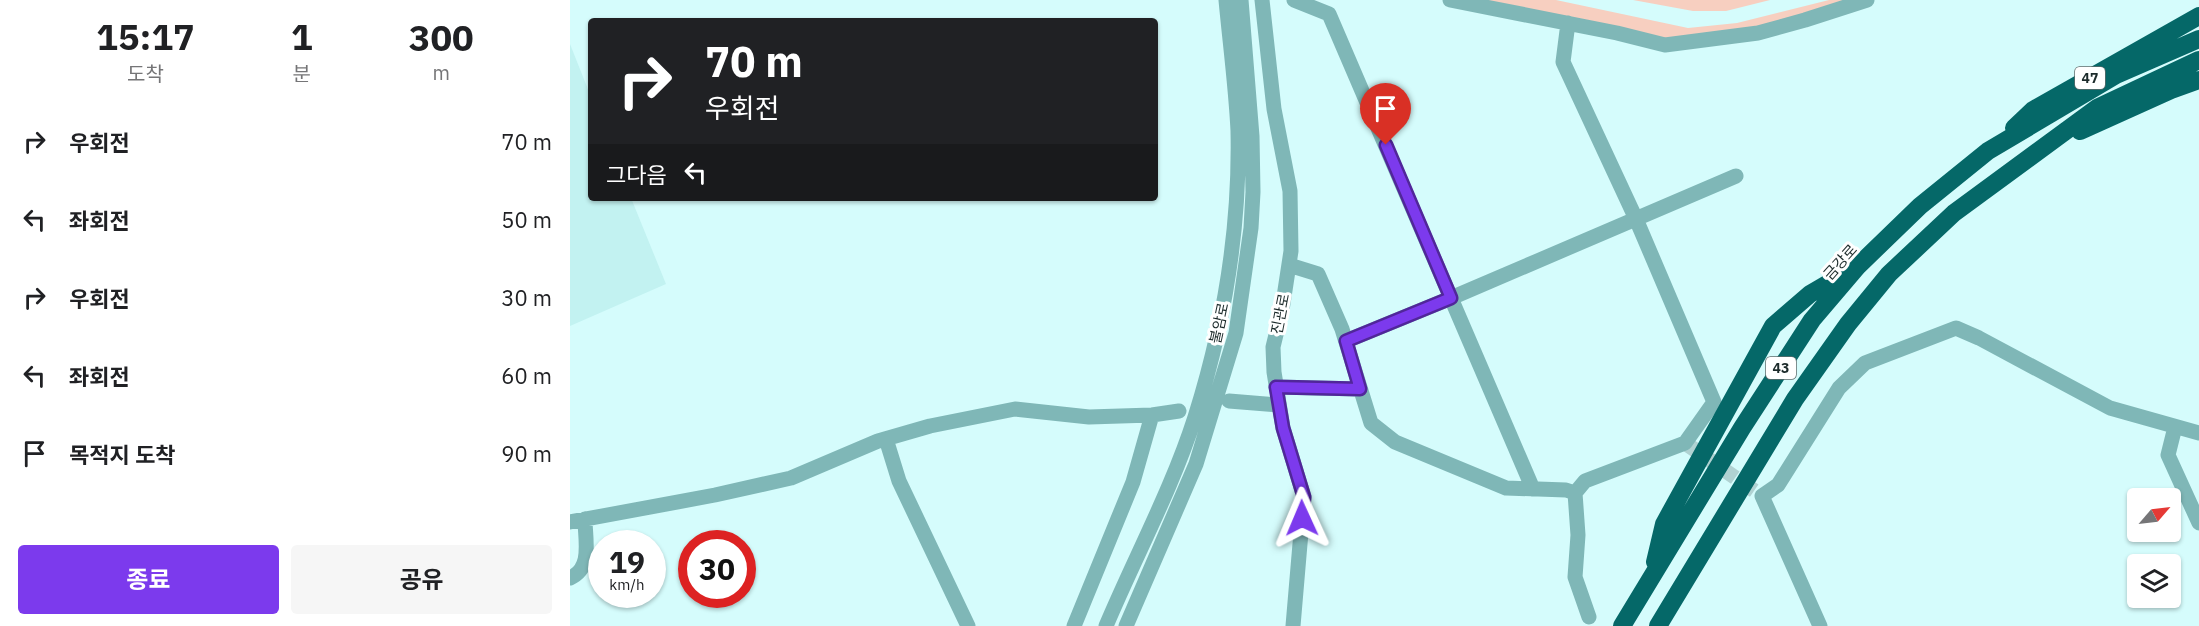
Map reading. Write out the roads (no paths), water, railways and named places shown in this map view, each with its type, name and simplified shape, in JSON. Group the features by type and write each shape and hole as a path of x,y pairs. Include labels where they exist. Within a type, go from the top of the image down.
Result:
{"highway":[{"name":"47","path":"1988,151 2033,110 2199,16"},
{"name":"금강로","path":"1622,626 1742,428 1812,320 1858,266 1920,206 1988,151 2116,75 2199,39"},
{"name":"43","path":"1658,626 1795,399 1848,324 1889,274 1954,213 2097,108 2199,60"},
{"path":"2025,159 2102,120 2199,80"},
{"path":"1652,578 1664,524 1773,326 1810,294 1858,266"}],"street":[{"name":"불암로","path":"1106,626 1170,480 1194,418 1215,343 1230,266 1245,134 1226,0"},
{"name":"불암로","path":"1126,626 1196,464 1236,333 1251,228 1245,134 1241,0"},
{"name":"진관로","path":"1262,0 1274,109 1290,191 1291,251 1273,347 1276,387 1283,428 1304,497 1293,626"},
{"path":"1294,0 1329,14 1533,489"},
{"path":"1450,0 1665,45 1758,33 1867,0"},
{"path":"1568,23 1563,62 1636,219 1714,402 1685,443 1585,482 1575,493 1578,535 1575,577 1589,617"},
{"path":"1346,341 1736,176"},
{"path":"1289,265 1318,274 1346,341 1371,423 1395,442 1506,488 1566,490 1575,493"},
{"path":"1820,626 1762,496 1778,485 1839,388 1865,363 1956,328 2110,408 2199,433"},
{"path":"1276,387 1360,389"},
{"path":"1229,401 1279,405"},
{"path":"570,578 578,574 586,563 577,520 716,495 791,478 886,439 930,426 1015,409 1089,417 1152,415 1179,411"},
{"path":"1074,626 1133,482 1152,415"},
{"path":"2175,427 2168,454 2199,524"},
{"path":"886,439 898,481 968,626"}],"tunnel":[{"path":"1685,443 1762,496"}]}
